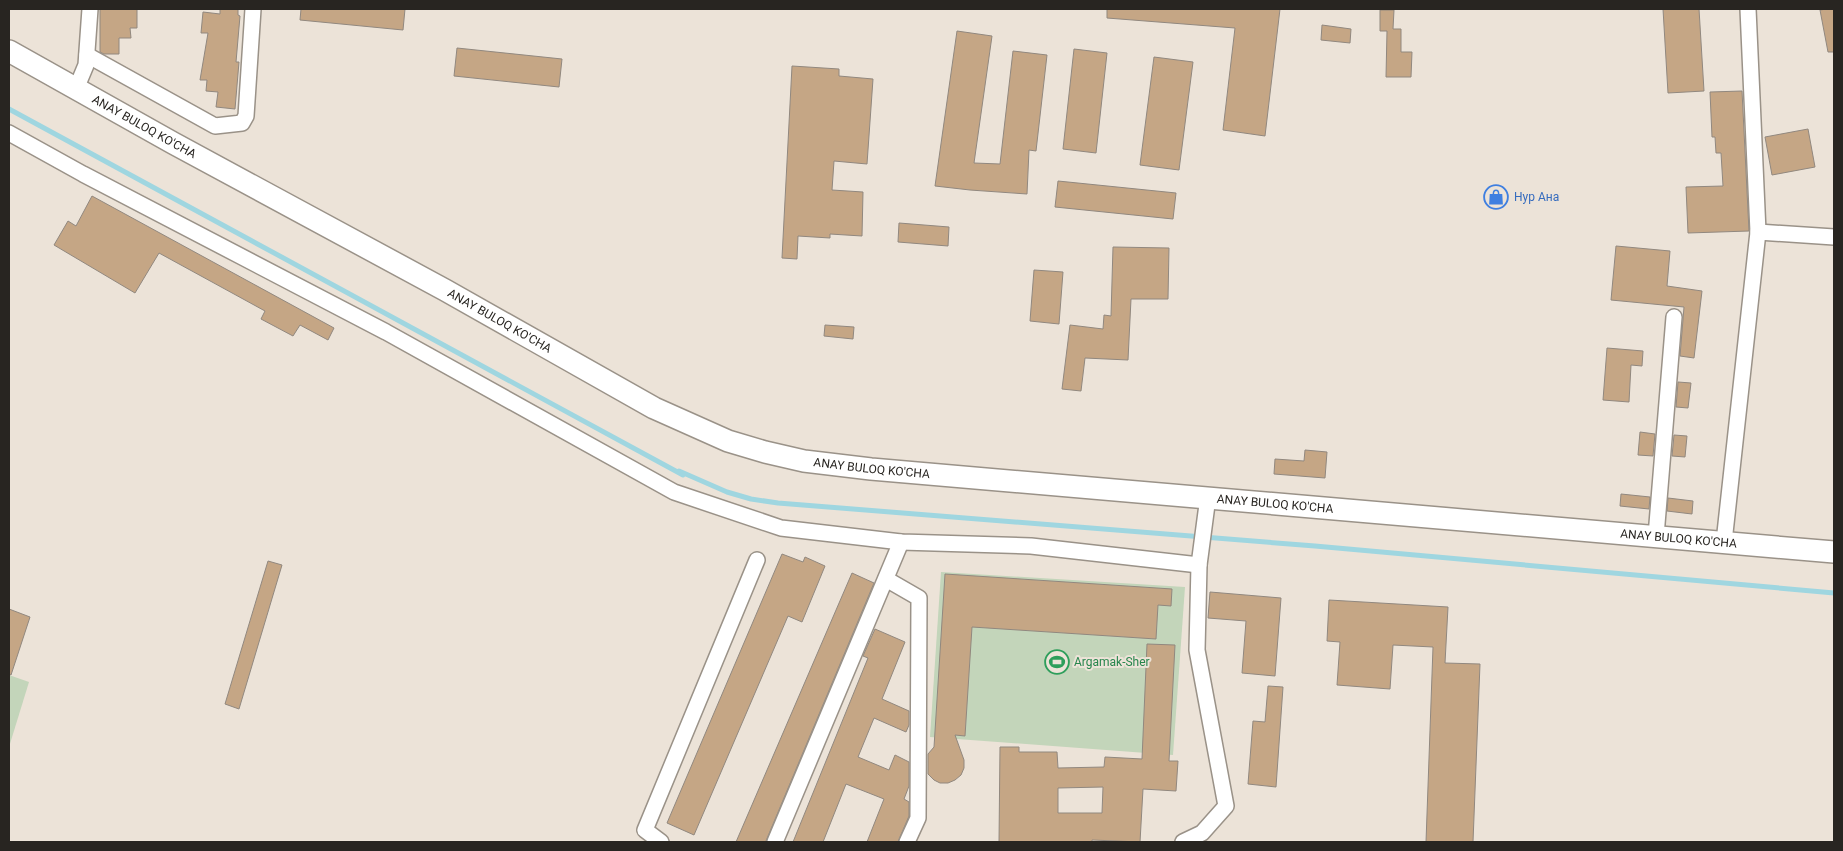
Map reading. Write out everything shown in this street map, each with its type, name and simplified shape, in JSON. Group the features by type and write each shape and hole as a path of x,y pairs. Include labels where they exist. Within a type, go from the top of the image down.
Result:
{"main road":[{"name":"ANAY BULOQ KO'CHA","path":"9,51 445,290 654,408 728,441 804,461 881,469 1834,552"}],"street":[{"path":"76,89 86,65 90,9"},
{"path":"87,56 215,126 242,123 246,116 253,9"},
{"path":"1724,542 1758,232 1748,9"},
{"path":"9,133 83,174 386,332 674,492 781,528 901,542 1031,546 1199,565"},
{"path":"1758,232 1834,237"},
{"path":"1656,536 1674,317"},
{"path":"1183,842 1202,833 1226,806 1197,650 1199,565 1208,497"},
{"path":"775,842 901,542"},
{"path":"661,842 645,830 758,560"},
{"path":"886,579 919,598 918,818 907,842"}],"green space":[{"name":"Argamak-Sher","path":"941,572 1185,587 1173,755 930,737"},
{"path":"9,675 29,682 9,747"}],"building":[{"path":"100,9 137,9 137,28 130,28 131,38 119,38 119,54 104,54 100,52"},
{"path":"220,9 238,9 238,15 240,16 236,62 239,62 235,109 216,107 218,92 206,91 207,80 200,80 208,33 201,33 203,12 220,14"},
{"path":"301,9 405,9 403,30 300,20"},
{"path":"1107,9 1280,9 1265,136 1223,130 1235,28 1107,18"},
{"path":"1663,9 1699,9 1704,91 1668,93"},
{"path":"1834,9 1834,52 1828,52 1820,10"},
{"path":"1380,10 1394,10 1393,29 1401,29 1401,52 1412,52 1411,77 1386,77 1387,31 1380,31"},
{"path":"1322,25 1351,29 1350,43 1321,40"},
{"path":"957,31 992,36 974,163 1000,164 1013,51 1047,55 1036,151 1029,150 1027,194 935,186"},
{"path":"457,48 562,59 559,87 454,76"},
{"path":"1074,49 1107,53 1096,153 1063,149"},
{"path":"1154,57 1193,62 1179,170 1140,165"},
{"path":"792,66 839,69 839,76 873,79 867,164 834,161 832,190 863,192 862,236 830,234 830,238 798,236 797,259 782,258"},
{"path":"1742,91 1749,231 1688,233 1686,187 1723,186 1721,153 1716,153 1715,137 1712,137 1710,92"},
{"path":"1808,129 1815,167 1772,175 1765,137"},
{"path":"1058,181 1176,193 1173,219 1055,207"},
{"path":"92,196 334,328 328,340 300,325 293,336 261,319 265,311 159,253 135,293 54,245 68,221 76,226"},
{"path":"899,223 949,227 948,246 898,242"},
{"path":"1616,246 1670,251 1667,286 1702,291 1694,358 1680,356 1684,307 1611,300"},
{"path":"1113,247 1169,248 1168,299 1131,299 1128,360 1085,358 1081,391 1062,389 1070,325 1103,329 1104,315 1111,316"},
{"path":"1034,270 1063,272 1059,324 1030,321"},
{"path":"825,325 854,327 853,339 824,336"},
{"path":"1607,348 1643,351 1642,366 1631,365 1629,402 1603,400"},
{"path":"1678,382 1691,383 1688,408 1676,407"},
{"path":"1640,432 1655,434 1653,456 1638,455"},
{"path":"1674,435 1687,436 1685,457 1672,456"},
{"path":"1305,450 1327,452 1325,478 1274,474 1275,459 1304,461"},
{"path":"1621,494 1650,497 1649,509 1620,506"},
{"path":"1668,498 1693,501 1692,514 1667,511"},
{"path":"782,554 803,562 805,557 825,566 802,622 788,616 694,835 667,823"},
{"path":"268,561 282,565 239,709 225,704"},
{"path":"852,573 874,583 766,841 736,842"},
{"path":"945,574 1172,589 1171,606 1158,605 1156,639 972,627 965,736 955,735 964,760 964,768 961,775 955,780 948,783 940,783 928,774 928,754 934,747"},
{"path":"1210,592 1281,598 1275,676 1242,673 1246,621 1208,618"},
{"path":"1329,600 1448,607 1445,663 1480,664 1473,842 1426,842 1433,647 1393,645 1390,689 1337,685 1340,642 1327,641"},
{"path":"9,609 30,617 11,675 9,674"},
{"path":"875,629 905,642 882,699 909,711 909,725 906,732 874,718 858,757 889,770 895,755 909,762 909,786 904,799 909,802 909,816 898,842 867,842 884,799 846,784 823,842 793,842 868,658 863,656"},
{"path":"1147,644 1175,645 1169,761 1178,761 1176,791 1143,789 1140,842 1092,840 1092,842 999,842 1000,747 1019,747 1019,752 1057,752 1058,768 1104,767 1105,757 1142,759","holes":["1103,787 1102,813 1058,813 1058,788"]},
{"path":"1268,686 1283,687 1276,787 1248,784 1253,721 1265,722"}],"waterway":[{"path":"9,109 683,475 679,471 727,492 751,499 778,503 1315,546 1834,593"}],"place":[{"name":"Нур Ана","path":"1496,197"},
{"name":"Argamak-Sher","path":"1057,662"}]}
